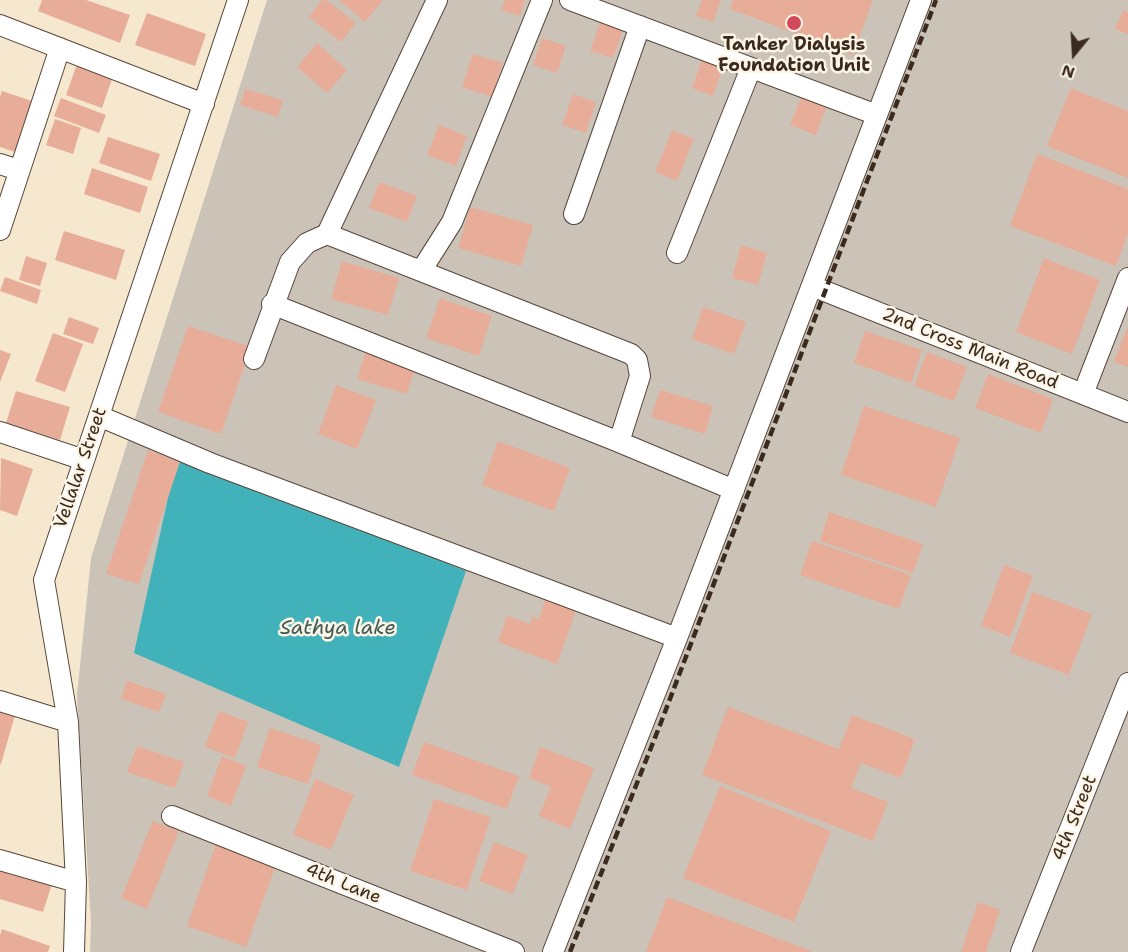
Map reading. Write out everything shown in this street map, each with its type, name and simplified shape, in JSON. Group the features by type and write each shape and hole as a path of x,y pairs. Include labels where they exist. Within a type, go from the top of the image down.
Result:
{"street":[{"name":"Vellalar Street","path":"74,952 76,882 68,722 44,580 238,0"},
{"path":"254,359 272,304 290,262 307,243 327,234 437,0"},
{"path":"420,271 452,222 542,0"},
{"path":"570,0 877,115"},
{"path":"553,952 677,638 921,0"},
{"path":"0,25 204,104"},
{"path":"574,214 640,26"},
{"path":"0,230 9,167 60,48"},
{"path":"677,253 751,68"},
{"path":"327,234 631,354 637,360 640,376 619,442"},
{"path":"1083,394 1128,278"},
{"name":"2nd Cross Main Road","path":"812,286 1128,412"},
{"path":"272,304 734,490"},
{"path":"99,416 210,463 677,638"},
{"path":"0,432 84,460"},
{"name":"4th Street","path":"1021,952 1128,683"},
{"path":"0,701 68,722"},
{"name":"4th Lane","path":"172,816 514,952"},
{"path":"0,860 76,882"}],"shaded area":[{"path":"267,0 1128,0 1128,952 90,952 91,923 77,695 91,558"}],"water":[{"name":"Sathya lake","path":"178,452 466,571 399,767 134,653"}],"building":[{"path":"42,0 86,0 130,15 120,43 38,11"},
{"path":"322,0 326,0 356,23 341,42 309,17"},
{"path":"339,0 383,0 365,22"},
{"path":"505,0 525,0 520,16 501,10"},
{"path":"702,0 721,0 713,22 696,16"},
{"path":"733,0 873,0 853,55 730,9"},
{"path":"1123,10 1128,12 1128,34 1115,29"},
{"path":"147,13 206,34 195,66 135,45"},
{"path":"601,20 624,27 613,58 590,51"},
{"path":"542,38 566,46 557,73 533,65"},
{"path":"317,43 347,70 327,93 297,67"},
{"path":"473,54 503,63 492,97 462,87"},
{"path":"703,57 724,64 713,96 692,88"},
{"path":"77,64 113,76 102,108 66,95"},
{"path":"1071,88 1128,111 1128,178 1047,146"},
{"path":"245,89 283,100 278,117 240,105"},
{"path":"2,91 35,102 18,153 0,147"},
{"path":"573,94 596,102 586,133 562,125"},
{"path":"802,95 827,105 816,135 790,125"},
{"path":"61,98 106,115 99,133 54,116"},
{"path":"55,119 81,128 73,154 46,145"},
{"path":"439,125 467,136 456,166 427,155"},
{"path":"672,130 694,139 677,181 655,172"},
{"path":"108,137 160,154 151,181 99,163"},
{"path":"1037,154 1128,189 1128,234 1116,266 1010,226"},
{"path":"92,168 148,187 140,213 84,194"},
{"path":"379,182 417,196 407,222 369,208"},
{"path":"470,207 533,225 521,266 458,248"},
{"path":"64,231 125,250 116,280 55,260"},
{"path":"741,245 767,253 758,285 732,278"},
{"path":"26,256 47,263 40,286 19,280"},
{"path":"1044,258 1100,280 1072,354 1016,332"},
{"path":"342,261 399,278 388,315 331,299"},
{"path":"5,277 41,290 37,304 0,291"},
{"path":"440,298 492,316 479,356 426,338"},
{"path":"703,307 746,322 734,354 692,339"},
{"path":"69,317 99,328 93,344 63,334"},
{"path":"188,326 251,347 221,434 158,412"},
{"path":"1128,326 1128,367 1114,362"},
{"path":"865,331 922,350 911,383 854,363"},
{"path":"53,333 83,344 65,392 35,381"},
{"path":"367,347 417,362 407,394 357,379"},
{"path":"0,350 11,354 0,382"},
{"path":"927,352 967,367 954,401 914,386"},
{"path":"988,374 1053,399 1041,433 975,408"},
{"path":"336,385 376,400 357,449 318,434"},
{"path":"660,390 713,406 705,434 651,417"},
{"path":"16,391 70,407 60,440 6,423"},
{"path":"864,406 960,438 936,507 841,475"},
{"path":"498,441 570,468 554,511 482,485"},
{"path":"148,450 180,462 139,584 106,574"},
{"path":"1,458 33,469 17,516 0,510"},
{"path":"829,512 923,544 913,573 820,541"},
{"path":"812,541 911,575 899,609 800,575"},
{"path":"1004,565 1033,576 1010,637 981,626"},
{"path":"1032,592 1092,614 1069,675 1010,653"},
{"path":"545,600 576,611 557,664 498,642 507,616 530,624 533,616 539,619"},
{"path":"127,681 166,694 159,712 121,699"},
{"path":"728,707 839,749 852,715 915,739 901,778 861,763 851,788 888,802 873,841 702,775"},
{"path":"0,711 15,715 1,764 0,764"},
{"path":"219,711 248,722 235,758 205,747"},
{"path":"270,728 321,745 308,784 257,767"},
{"path":"424,742 519,776 507,809 412,775"},
{"path":"137,746 184,762 175,788 127,772"},
{"path":"540,747 594,768 570,829 539,816 551,787 529,778"},
{"path":"222,756 246,766 231,806 207,796"},
{"path":"315,779 354,795 331,850 293,835"},
{"path":"720,786 831,831 794,922 683,878"},
{"path":"434,799 491,817 467,890 410,871"},
{"path":"153,821 179,831 147,909 121,898"},
{"path":"494,842 528,855 513,894 479,881"},
{"path":"216,844 276,865 246,947 187,926"},
{"path":"0,868 52,884 43,912 0,899"},
{"path":"667,897 814,952 646,952"},
{"path":"978,902 1000,910 986,952 961,952"},
{"path":"2,929 50,946 48,952 0,952"}],"railway":[{"path":"570,952 660,725 936,0"}],"place":[{"name":"Tanker Dialysis Foundation Unit","path":"794,23"}]}
